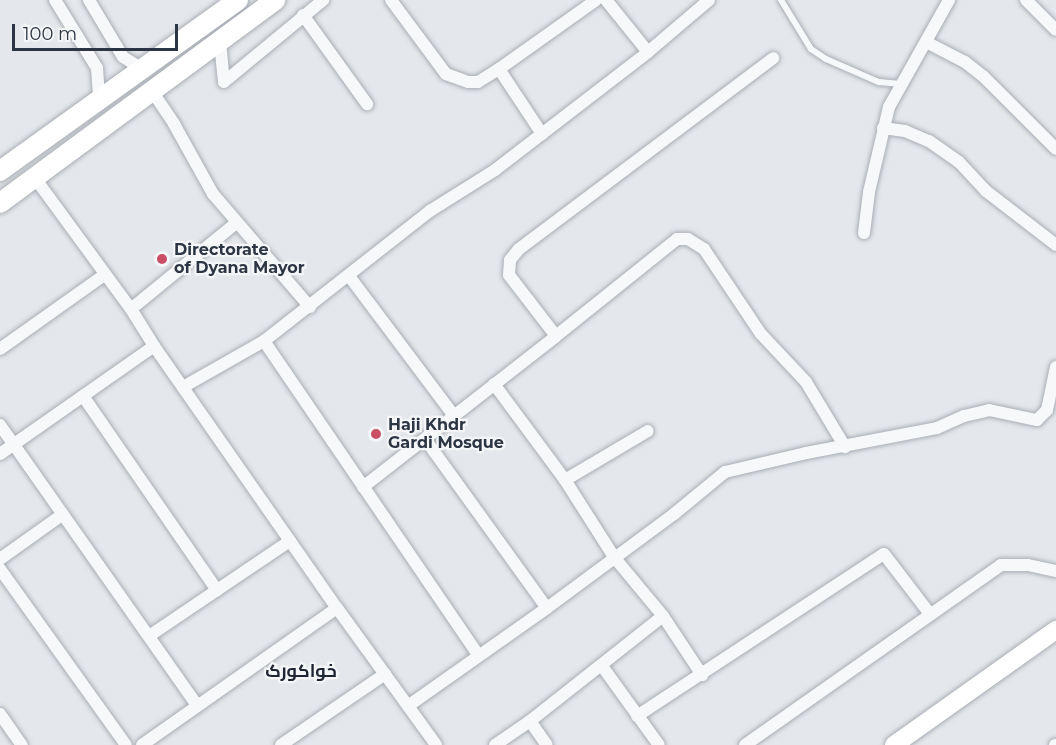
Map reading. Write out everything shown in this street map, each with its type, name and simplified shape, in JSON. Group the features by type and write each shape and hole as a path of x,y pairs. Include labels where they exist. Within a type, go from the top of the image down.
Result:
{"main road":[{"path":"0,171 238,0"},
{"path":"0,203 275,0"}],"street":[{"path":"55,0 97,68 99,100"},
{"path":"89,0 123,57 142,69"},
{"path":"220,42 224,82 323,0"},
{"path":"391,0 446,74 459,81 477,82 596,0"},
{"path":"606,0 648,52"},
{"path":"183,387 264,341 430,211 495,170 542,134 648,52 709,0"},
{"path":"864,233 869,192 889,107 949,0"},
{"path":"1026,0 1056,30"},
{"path":"303,15 367,104"},
{"path":"926,42 965,62 983,76 1056,149"},
{"path":"556,336 509,275 510,260 519,249 773,58"},
{"path":"499,69 542,134"},
{"path":"152,91 213,194 310,306"},
{"path":"883,128 905,131 929,141 959,162 986,191 1056,245"},
{"path":"35,178 104,275 132,309 154,346 408,706 432,744"},
{"path":"132,309 236,223"},
{"path":"363,487 677,239 688,239 704,249 761,334 806,382 845,447"},
{"path":"0,349 104,275"},
{"path":"349,276 454,416"},
{"path":"264,341 478,656"},
{"path":"0,454 154,346"},
{"path":"408,706 547,608 674,514 725,472 806,453 937,428 964,416 989,410 1037,420 1047,410 1056,367"},
{"path":"495,384 565,480 614,557 663,616 702,675"},
{"path":"83,396 217,590"},
{"path":"0,425 197,705"},
{"path":"565,480 648,431"},
{"path":"425,439 547,608"},
{"path":"0,559 63,514"},
{"path":"149,636 290,541"},
{"path":"638,716 884,554 930,614"},
{"path":"745,745 1001,565 1028,565 1056,571"},
{"path":"0,569 126,745"},
{"path":"149,743 197,705 337,608"},
{"path":"495,745 602,666 663,616"},
{"path":"894,745 1056,630"},
{"path":"602,666 659,745"},
{"path":"281,745 385,674"},
{"path":"0,714 22,745"},
{"path":"530,721 547,745"}],"lane":[{"path":"781,0 811,49 826,59 879,82 901,84"}],"place":[{"name":"Directorate of Dyana Mayor","path":"162,259"},
{"name":"Haji Khdr Gardi Mosque","path":"376,434"}],"district":[{"name":"خواکورک","path":"301,671"}]}
